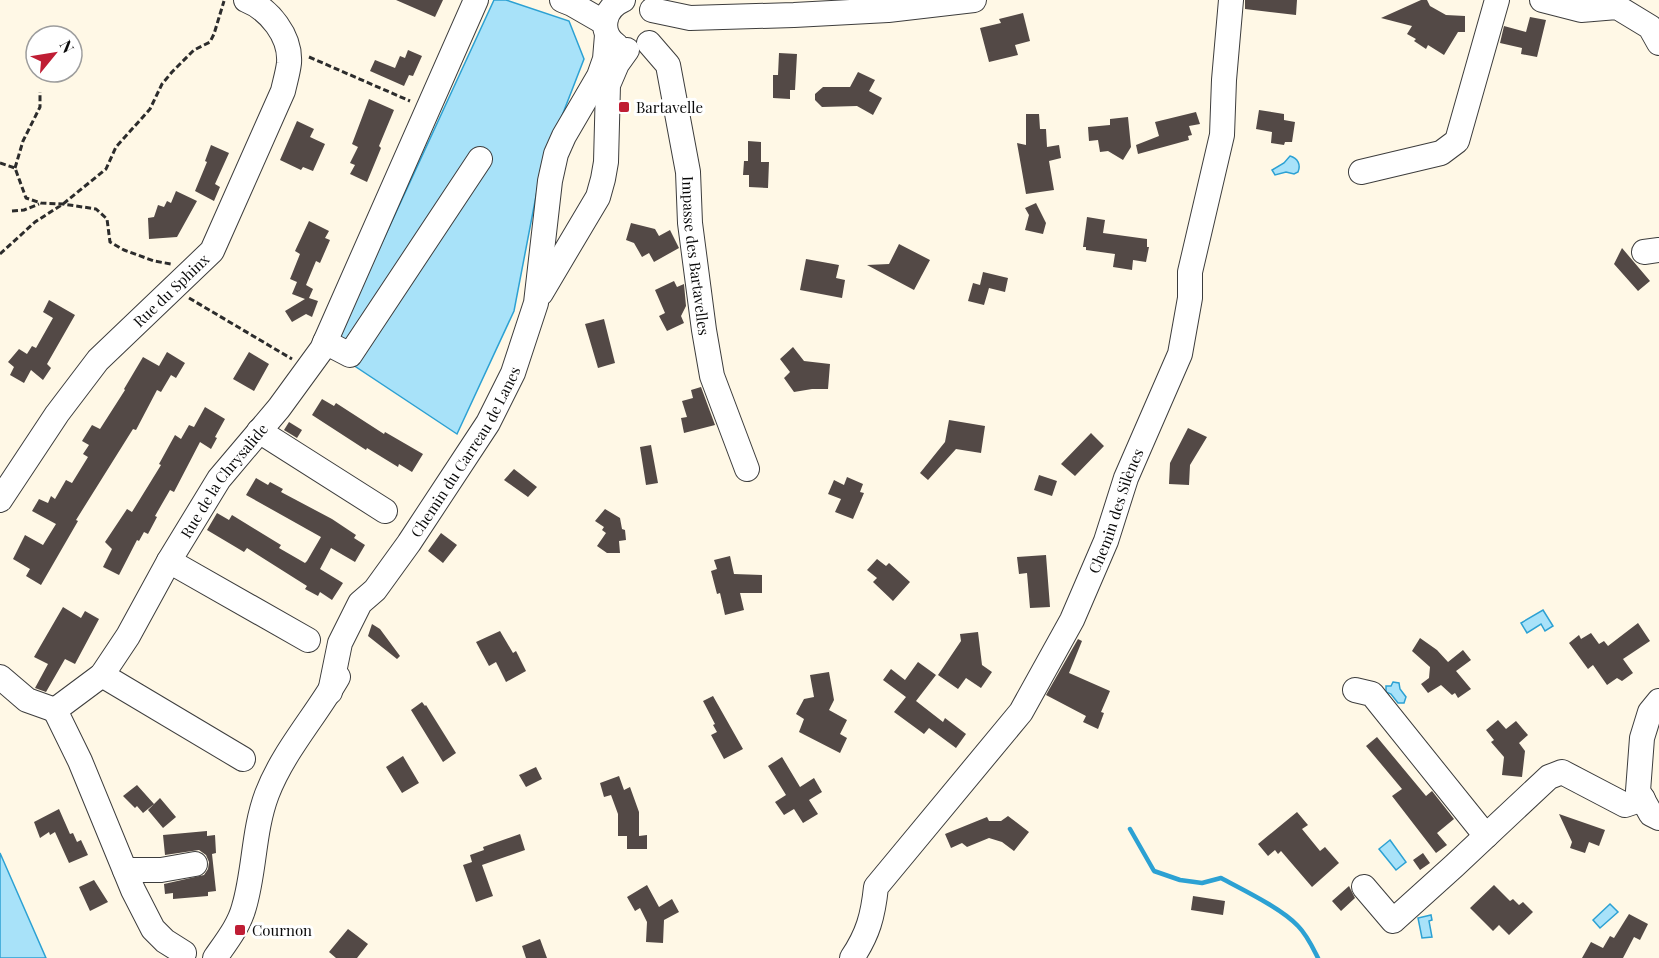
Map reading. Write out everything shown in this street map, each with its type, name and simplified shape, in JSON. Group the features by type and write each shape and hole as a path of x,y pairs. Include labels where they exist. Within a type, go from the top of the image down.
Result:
{"street":[{"name":"Rue de la Chrysalide","path":"55,710 102,675 128,636 169,561 219,479 279,408 325,342 476,0"},
{"path":"567,2 632,18 690,18 888,10 974,0"},
{"name":"Chemin des Silènes","path":"852,958 863,941 873,917 876,888 1021,712 1072,620 1106,540 1126,478 1180,354 1190,298 1190,272 1222,135 1231,0"},
{"path":"1360,172 1441,153 1457,141 1497,0"},
{"path":"1542,0 1581,10 1617,8 1650,27 1659,43"},
{"path":"235,1 258,5 270,16 285,37 288,47"},
{"name":"Chemin du Carreau de Lanes","path":"536,303 598,197 606,162 608,85 632,18"},
{"name":"Chemin du Carreau de Lanes","path":"188,954 231,936 244,908 259,819 267,794 288,754 318,705 330,692 348,658 372,604 375,590 489,423 513,373 536,303 550,181 556,154 599,76 605,59 632,18"},
{"name":"Impasse des Bartavelles","path":"632,18 668,65 688,172 690,223 712,376 747,469"},
{"name":"Rue du Sphinx","path":"0,500 57,414 98,360 212,251 283,91 289,63 288,47"},
{"path":"325,342 350,354 480,159"},
{"path":"259,431 385,511"},
{"path":"169,561 308,640"},
{"path":"102,675 243,759"},
{"path":"0,677 27,700 55,710 80,760 125,870 153,929 188,954"},
{"path":"1355,690 1372,694 1486,836"},
{"path":"1659,701 1650,712 1642,738 1638,791 1651,814 1659,818"},
{"path":"1364,887 1393,921 1549,777 1562,772 1625,805 1643,800"},
{"path":"125,870 161,870 195,864"}],"path":[{"path":"0,254 35,222 63,204 106,169 116,147 150,109 162,84 194,50 210,42 235,1"},
{"path":"288,47 427,108"},
{"path":"40,92 40,106 23,141 15,168 26,198 41,203 96,209 107,219 110,242 154,261 170,263"},
{"path":"0,163 15,168"},
{"path":"12,211 24,210 41,203"},
{"path":"172,288 307,368"}],"water":[{"path":"494,0 506,0 569,21 584,59 541,170 514,311 457,434 332,351"},
{"path":"1290,156 1298,162 1298,172 1275,175 1272,170 1284,163"},
{"path":"1543,610 1553,626 1545,631 1541,624 1527,633 1521,623"},
{"path":"1393,682 1399,683 1406,697 1404,703 1398,703 1391,694 1386,692 1386,686 1391,686"},
{"path":"1390,840 1406,862 1396,870 1379,849"},
{"path":"0,853 46,958 0,958"},
{"path":"1610,904 1618,912 1600,928 1593,920"},
{"path":"1431,915 1432,920 1429,921 1432,937 1422,938 1418,918"}],"building":[{"path":"396,0 443,0 435,17"},
{"path":"1245,0 1297,0 1296,15 1245,9"},
{"path":"1421,0 1427,0 1430,6 1446,15 1465,16 1465,32 1458,32 1444,55 1428,45 1426,49 1414,41 1416,39 1407,34 1412,26 1381,18"},
{"path":"1023,13 1030,41 1015,45 1018,55 989,62 980,28 1001,23 999,19"},
{"path":"1530,17 1546,20 1537,57 1521,54 1522,48 1500,43 1504,26 1526,32"},
{"path":"408,50 422,56 413,76 409,75 404,86 370,71 375,60 395,68 400,56 405,58"},
{"path":"779,53 797,54 795,90 790,90 790,99 773,98 773,75 778,75"},
{"path":"858,72 875,80 869,91 882,98 873,115 857,106 822,107 815,100 815,94 823,87 850,87"},
{"path":"369,99 394,110 367,182 350,174 355,165 350,163 358,147 352,144"},
{"path":"1259,110 1284,114 1284,120 1295,122 1292,142 1285,142 1284,145 1271,143 1272,132 1256,129"},
{"path":"1196,112 1200,124 1189,126 1192,135 1188,136 1189,140 1138,154 1136,145 1159,136 1155,122"},
{"path":"1026,114 1039,114 1040,129 1046,129 1047,147 1059,145 1061,158 1049,161 1054,190 1026,194 1017,143 1026,145"},
{"path":"1128,117 1131,147 1123,160 1108,151 1100,152 1098,140 1089,141 1088,127 1110,125 1110,119"},
{"path":"297,121 314,129 310,137 325,144 313,171 303,167 301,170 280,160"},
{"path":"748,141 761,142 761,162 769,162 768,188 749,187 749,175 743,175 744,161 748,161"},
{"path":"211,145 229,153 215,184 220,187 214,201 195,191 207,162 205,161"},
{"path":"176,191 197,201 177,237 149,239 148,218 154,217 158,205 164,207 167,201 171,203"},
{"path":"1036,203 1046,223 1043,234 1025,230 1029,215 1025,208"},
{"path":"1087,217 1105,220 1103,233 1147,239 1147,247 1149,247 1146,262 1133,260 1132,270 1113,267 1115,254 1086,250 1086,247 1083,247"},
{"path":"309,221 329,231 325,238 330,240 320,263 316,261 306,285 313,289 309,298 318,301 312,317 306,314 292,322 285,311 305,299 292,294 297,282 290,279 300,254 295,251"},
{"path":"631,223 655,229 659,236 670,230 679,248 654,262 649,253 642,257 634,243 626,240"},
{"path":"899,244 930,260 914,290 867,265 889,264"},
{"path":"1622,248 1650,281 1638,291 1614,264"},
{"path":"806,259 839,265 836,278 845,280 842,298 800,290"},
{"path":"983,272 1008,278 1005,292 989,288 984,305 968,301 973,283 980,285"},
{"path":"674,281 677,287 684,284 686,306 681,316 684,323 667,331 659,316 665,313 655,290"},
{"path":"49,300 75,315 47,364 51,368 43,380 31,370 24,383 10,375 14,367 8,362 19,349 27,354 32,346 36,348 53,318 43,312"},
{"path":"604,319 615,363 598,368 585,324"},
{"path":"793,347 804,361 830,364 828,389 794,392 784,378 790,372 780,359"},
{"path":"167,352 185,363 176,378 171,375 161,392 157,390 136,430 133,429 76,520 78,521 41,585 26,576 30,569 13,559 25,535 43,545 56,524 32,511 39,499 48,503 51,496 55,499 66,480 72,483 88,457 83,454 89,445 82,441 92,425 100,429 143,357 159,366"},
{"path":"249,352 269,364 254,391 233,379"},
{"path":"701,387 715,425 684,433 681,418 687,417 682,401 693,398 691,390"},
{"path":"322,399 334,406 336,403 384,434 385,432 423,454 412,472 399,464 398,467 367,448 366,450 312,415"},
{"path":"205,407 225,419 211,449 200,442 174,492 170,490 148,534 144,532 139,541 137,540 119,575 103,567 112,549 105,542 127,509 132,512 161,465 159,464 175,435 181,439 189,425 194,427"},
{"path":"949,420 985,426 981,453 956,449 928,480 920,473 945,442"},
{"path":"289,422 302,430 297,438 284,430"},
{"path":"1188,428 1207,437 1190,465 1189,485 1169,484 1170,463"},
{"path":"1091,433 1104,446 1075,476 1061,464"},
{"path":"651,445 658,483 646,485 640,447"},
{"path":"514,469 537,487 528,497 504,480"},
{"path":"1039,475 1057,481 1052,496 1034,490"},
{"path":"847,477 863,484 860,492 864,493 853,519 835,512 841,499 828,494 834,480 844,485"},
{"path":"256,478 268,485 270,482 283,489 281,492 332,519 356,535 354,538 365,545 355,562 331,548 320,569 343,583 332,600 320,592 318,596 305,589 307,586 247,548 244,552 207,530 217,513 229,520 232,515 281,545 279,548 305,563 307,561 321,537 246,495"},
{"path":"605,509 620,518 622,529 625,530 626,540 619,541 620,553 607,553 597,546 606,533 602,530 604,527 595,521"},
{"path":"441,533 457,545 443,563 428,551"},
{"path":"1046,555 1050,607 1030,608 1027,573 1019,574 1017,557"},
{"path":"730,556 734,574 762,575 762,593 740,593 744,610 725,615 720,593 717,594 711,571 717,569 714,560"},
{"path":"877,559 886,566 889,563 910,582 893,601 873,582 877,578 867,570"},
{"path":"63,607 81,618 85,611 99,619 75,664 65,659 46,692 35,688 48,664 34,657"},
{"path":"1638,623 1650,641 1623,659 1633,673 1622,681 1617,678 1607,685 1593,665 1588,669 1569,643 1579,635 1581,639 1591,633 1599,644 1604,641 1608,646"},
{"path":"372,624 380,629 400,656 397,659 368,636"},
{"path":"500,631 513,653 516,651 526,671 506,682 496,662 489,666 476,642"},
{"path":"978,632 982,665 992,672 981,688 966,678 958,689 938,675 961,641 960,634"},
{"path":"1420,638 1437,650 1448,662 1463,650 1471,660 1456,671 1471,689 1458,698 1455,693 1452,695 1441,685 1428,693 1421,684 1429,678 1430,667 1412,651"},
{"path":"1078,639 1082,641 1069,673 1110,691 1101,712 1104,713 1098,729 1083,722 1086,716 1046,695"},
{"path":"918,662 936,675 916,701 943,722 945,718 966,734 956,748 929,728 924,734 894,712 906,697 883,680 891,669 905,680"},
{"path":"829,672 834,700 829,710 847,720 840,734 847,738 840,753 799,732 804,719 796,714 804,699 814,697 810,675"},
{"path":"713,696 743,749 724,759 711,735 717,732 703,701"},
{"path":"422,702 456,753 443,762 411,710"},
{"path":"1498,720 1506,729 1516,721 1528,735 1519,743 1525,751 1522,777 1502,775 1504,757 1491,742 1494,740 1486,730"},
{"path":"1377,737 1426,796 1432,791 1454,819 1437,833 1447,845 1436,853 1392,796 1402,789 1366,746"},
{"path":"403,756 419,783 402,793 386,767"},
{"path":"782,757 800,787 814,778 822,792 809,800 818,814 803,823 794,809 784,815 775,802 786,795 768,766"},
{"path":"536,767 542,779 526,787 519,775"},
{"path":"619,776 624,790 630,787 639,812 639,836 647,835 647,849 627,849 627,836 618,836 618,814 611,795 604,797 600,783"},
{"path":"137,785 154,804 143,813 123,796"},
{"path":"160,798 176,817 163,828 148,810"},
{"path":"59,809 70,834 73,833 77,842 81,840 88,855 69,863 55,832 50,835 49,832 40,838 34,822"},
{"path":"1297,812 1308,825 1302,829 1320,851 1325,847 1339,863 1312,887 1281,851 1278,854 1275,850 1268,856 1258,844"},
{"path":"1559,814 1605,830 1599,846 1589,842 1585,853 1570,848 1572,842"},
{"path":"1008,816 1029,832 1014,851 1002,842 989,838 967,847 962,843 951,848 945,834 987,817 989,821 1001,821"},
{"path":"207,831 207,836 215,835 216,853 212,854 216,891 208,892 208,896 173,899 173,893 165,894 164,884 204,875 209,862 206,855 199,850 165,855 163,835"},
{"path":"520,834 525,850 482,865 493,896 476,902 463,865 472,862 470,855 484,850 483,847"},
{"path":"1423,853 1430,863 1420,870 1413,860"},
{"path":"94,880 108,902 90,911 79,887"},
{"path":"647,885 659,907 672,899 679,912 664,920 663,943 646,942 647,922 640,908 635,911 627,897"},
{"path":"1494,885 1510,901 1513,899 1519,905 1523,902 1533,912 1509,935 1499,925 1493,931 1470,908"},
{"path":"1349,886 1355,898 1341,911 1332,901"},
{"path":"1193,896 1225,901 1223,915 1191,910"},
{"path":"1629,914 1648,924 1640,940 1634,937 1623,958 1582,958 1591,942 1603,948 1610,936 1614,938"},
{"path":"348,929 368,944 357,958 336,958 329,952"},
{"path":"540,939 547,958 526,958 522,946"}],"waterway":[{"path":"1130,829 1154,871 1180,880 1202,883 1221,878 1240,888 1291,919 1304,933 1318,958"}],"place":[{"name":"Bartavelle","path":"624,107"},
{"name":"Cournon","path":"240,930"}]}
